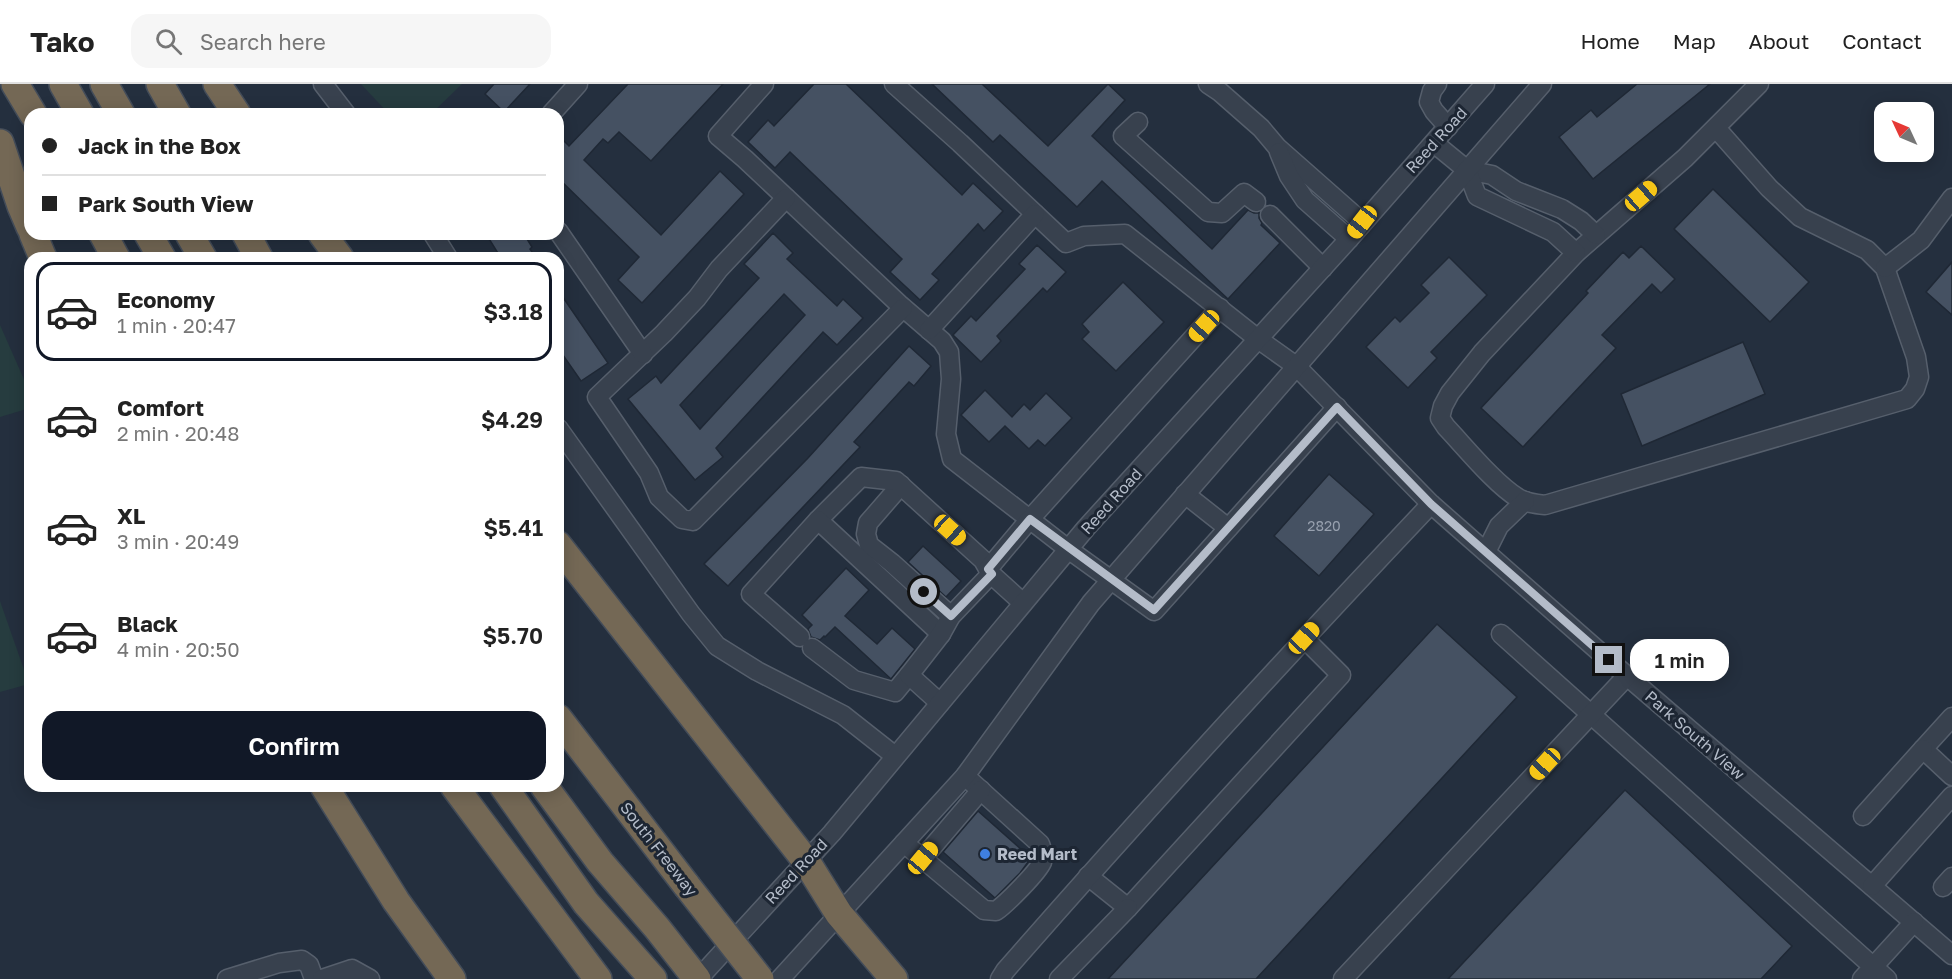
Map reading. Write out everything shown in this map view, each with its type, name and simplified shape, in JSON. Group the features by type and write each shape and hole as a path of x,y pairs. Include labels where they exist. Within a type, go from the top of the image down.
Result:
{"highway":[{"path":"15,84 29,108"},
{"path":"63,84 77,108"},
{"path":"104,84 118,108"},
{"path":"160,84 174,108"},
{"path":"217,84 233,108"},
{"path":"0,143 24,213"},
{"path":"564,553 806,861 839,914 894,979"},
{"name":"South Freeway","path":"564,726 760,979"},
{"path":"328,792 396,901 452,979"},
{"path":"458,792 598,979"},
{"path":"507,792 586,903 652,979"},
{"path":"548,792 600,862 697,979"}],"street":[{"path":"323,84 341,108"},
{"path":"556,108 578,84"},
{"path":"764,84 718,136 903,308 942,341 949,352 951,379 946,434 952,459 1068,549 1154,610 1337,407"},
{"path":"894,84 1035,214 928,330"},
{"path":"1208,84 1261,128 1277,147 1362,222"},
{"path":"1437,84 1432,90 1429,102 1448,127"},
{"name":"Reed Road","path":"697,979 832,833 1068,549 1323,268 1485,84"},
{"path":"780,979 965,776 1111,579 1542,84"},
{"path":"1716,128 1769,188 1800,217 1867,250 1885,268 1916,357 1919,376 1916,389 1907,399 1545,505 1525,501 1505,489 1446,427 1440,418 1450,393 1482,353 1576,253 1685,158 1759,84"},
{"path":"1138,122 1123,136 1208,212 1222,213 1244,193 1256,202"},
{"path":"1434,143 1467,170 1492,176 1516,191 1562,209 1581,221 1596,235"},
{"path":"1277,147 1289,176 1305,200 1349,239"},
{"path":"1467,170 1477,196 1553,232 1576,253"},
{"path":"786,198 719,269 697,298 643,354 597,397 649,473 659,496 670,509 682,519 693,521 903,308"},
{"path":"1885,268 1921,240 1952,198"},
{"name":"Park South View","path":"1035,214 1066,243 1084,236 1125,234 1258,339 1296,366 1431,504 1952,956"},
{"path":"1270,215 1323,268"},
{"path":"564,240 643,354"},
{"path":"1023,603 990,571 983,560 896,481 861,477 818,519 751,594 806,643 854,680 895,692 941,634 951,616 990,571 1030,519 1220,308"},
{"path":"564,437 691,614 717,646 757,672 843,716 896,756"},
{"path":"901,485 868,523 866,534 869,545 951,616"},
{"path":"1185,494 1228,528"},
{"path":"1486,552 1499,526 1525,501"},
{"path":"1000,979 1005,970 1088,876 1304,638 1431,504"},
{"path":"818,519 941,634"},
{"path":"1501,634 1867,973 1887,979"},
{"path":"1059,979 1128,908 1341,675 1304,638"},
{"path":"909,675 940,703"},
{"path":"1343,979 1627,676"},
{"path":"1863,816 1952,717"},
{"path":"1923,749 1952,776"},
{"path":"904,843 984,910 996,911 1004,905 1041,864 1043,854 1040,843 965,776"},
{"path":"923,858 981,790"},
{"path":"1872,886 1952,796"},
{"path":"1088,876 1128,908"},
{"path":"1867,973 1914,922"},
{"path":"228,979 276,972 302,960 309,965 314,979"},
{"path":"322,979 352,969 370,979"}],"green space":[{"path":"361,84 462,84 437,108 383,108"},
{"path":"0,325 24,379 24,410 0,417"},
{"path":"0,601 24,670 24,685 0,692"}],"building":[{"path":"494,84 530,84 508,108 500,108 485,94"},
{"path":"628,84 723,84 651,161 619,132 608,143 603,139 584,160 661,235 720,171 744,194 642,303 618,280 639,257 564,184 564,141 569,146"},
{"path":"814,84 846,84 962,195 973,183 1003,211 984,231 978,224 932,274 939,280 920,300 890,272 902,259 790,152 775,168 748,142 768,120 774,126"},
{"path":"932,84 982,84 1048,146 1108,84 1125,100 1092,136 1212,249 1248,210 1259,213 1261,225 1280,243 1228,299 1102,181 1077,207 1000,135 993,142"},
{"path":"1637,84 1710,84 1593,179 1559,137 1591,110 1597,117"},
{"path":"1713,189 1809,282 1770,322 1674,229"},
{"path":"773,233 793,253 787,259 837,306 843,299 863,318 837,345 823,332 716,448 723,457 695,480 628,399 656,376 661,383 759,278 744,264","holes":["784,294 805,315 700,429 680,405"]},
{"path":"490,240 528,240 532,247 530,249 532,252 497,252"},
{"path":"1037,245 1066,272 1047,292 1043,288 997,336 1001,341 981,362 953,335 971,316 976,321 1025,269 1019,264"},
{"path":"1641,246 1675,279 1661,293 1652,284 1602,335 1616,348 1523,447 1481,408 1623,252 1629,258"},
{"path":"1449,257 1487,295 1431,352 1437,358 1408,388 1366,347 1395,317 1400,322 1429,293 1421,285"},
{"path":"1952,262 1952,315 1926,292"},
{"path":"1123,282 1164,322 1116,371 1082,339 1089,332 1082,324"},
{"path":"564,299 608,363 581,381 564,357"},
{"path":"1743,342 1765,394 1642,446 1621,394"},
{"path":"909,346 931,366 914,386 909,382 854,442 860,447 728,586 704,564 808,458"},
{"path":"985,390 1012,417 1024,404 1030,410 1046,393 1072,418 1045,446 1038,440 1029,449 1005,426 989,442 961,415"},
{"path":"1329,474 1374,514 1319,576 1274,536"},
{"path":"923,546 961,581 946,597 908,562"},
{"path":"846,568 869,590 845,616 877,644 892,628 915,649 891,679 835,627 820,640 811,637 808,629 812,625 802,615"},
{"path":"1437,624 1517,697 1256,979 1108,979"},
{"path":"1625,790 1792,946 1761,979 1448,979"},
{"path":"978,811 1031,858 1020,873 995,898 943,852"}],"place":[{"name":"Reed Mart","path":"985,854"}],"route":[{"path":"924,592 951,616 992,574 988,569 1030,519 1154,610 1337,407 1431,504 1609,660"}]}
